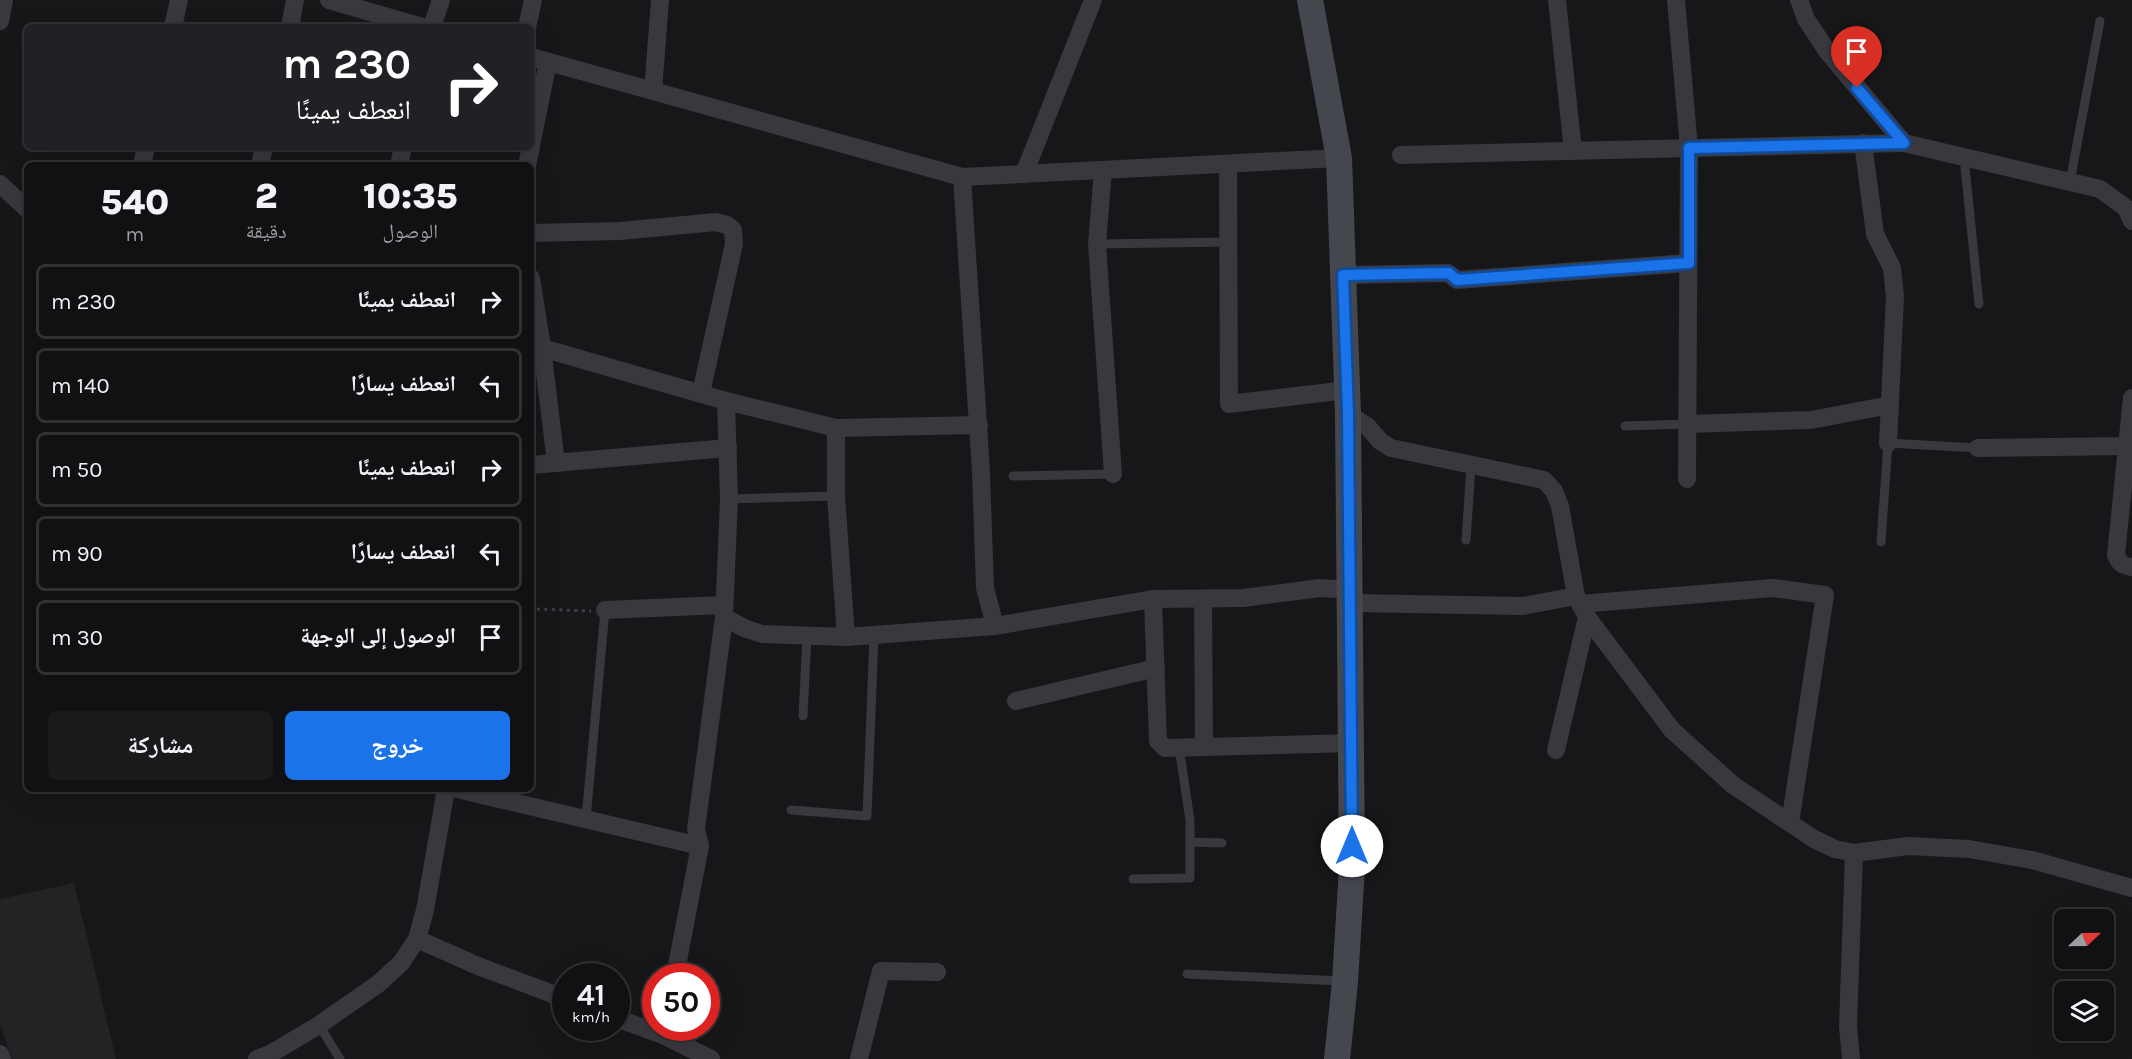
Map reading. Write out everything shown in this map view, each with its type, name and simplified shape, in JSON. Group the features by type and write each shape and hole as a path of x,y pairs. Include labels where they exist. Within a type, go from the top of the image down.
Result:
{"main road":[{"path":"1310,0 1339,158 1348,402 1352,867 1345,981 1337,1059"}],"street":[{"path":"0,21 4,0"},
{"path":"174,24 179,0"},
{"path":"291,24 295,0"},
{"path":"433,24 441,0"},
{"path":"528,24 532,0"},
{"path":"653,91 660,0"},
{"path":"1024,174 1093,0"},
{"path":"1557,0 1573,150"},
{"path":"1677,0 1689,148 1687,479"},
{"path":"1800,0 1806,19 1827,51 1904,143"},
{"path":"333,1 412,24"},
{"path":"534,114 539,60 962,177 1339,158"},
{"path":"1401,154 1863,142 1904,143 2100,189 2126,208 2132,221"},
{"path":"1863,142 1875,234 1892,268 1895,297 1888,443"},
{"path":"1228,164 1229,404 1348,402 1380,441 1391,448 1544,480 1554,491 1560,506 1581,606 1556,750"},
{"path":"1103,170 1097,244 1113,474"},
{"path":"962,177 979,425 985,588 995,626"},
{"path":"0,184 24,206"},
{"path":"534,233 620,231 716,222 727,225 733,230 734,244 701,393"},
{"path":"1343,275 1449,273 1457,280 1689,263"},
{"path":"534,297 556,463"},
{"path":"542,348 726,401 836,428 979,425"},
{"path":"2132,398 2116,555 2124,566 2132,567"},
{"path":"678,963 700,846 696,829 724,611 729,499 726,401"},
{"path":"1687,424 1811,420 1890,405"},
{"path":"836,428 836,496 846,637"},
{"path":"1978,448 2127,446"},
{"path":"534,465 728,448"},
{"path":"605,610 724,611 762,634 846,637 995,626 1153,599 1244,598 1320,588 1351,596 1523,606 1581,606 1773,588 1825,595 1790,823"},
{"path":"1153,599 1158,741 1165,748 1352,743"},
{"path":"1203,599 1204,747"},
{"path":"1581,606 1672,730 1733,785 1814,839 1835,849 1854,853 1908,846 1969,849 2032,860 2132,888"},
{"path":"1016,701 1156,668"},
{"path":"268,1057 378,984 401,963 417,939 425,910 445,792"},
{"path":"470,792 700,846"},
{"path":"1851,1059 1848,1026 1854,853"},
{"path":"417,939 478,966 552,994"},
{"path":"859,1059 882,971 937,972"},
{"path":"681,1041 711,1059"},
{"path":"0,1053 2,1059"}],"lane":[{"path":"2070,182 2100,21"},
{"path":"1964,157 1979,304"},
{"path":"1097,244 1228,242"},
{"path":"1625,426 1687,424"},
{"path":"1881,542 1888,443 1978,448"},
{"path":"1466,540 1471,466"},
{"path":"1012,476 1113,474"},
{"path":"729,499 836,496"},
{"path":"586,819 605,610"},
{"path":"791,810 867,816 874,635"},
{"path":"803,716 807,636"},
{"path":"1133,879 1190,878 1190,820 1179,747"},
{"path":"1190,842 1222,843"},
{"path":"1188,974 1345,981"},
{"path":"319,1025 340,1059"}],"path":[{"path":"534,608 605,610"}],"shaded area":[{"path":"74,883 116,1059 12,1059 0,1025 0,899"}],"route":[{"path":"1352,846 1348,414 1343,275 1449,273 1457,280 1689,263 1689,148 1863,142 1904,143 1857,88"}]}
